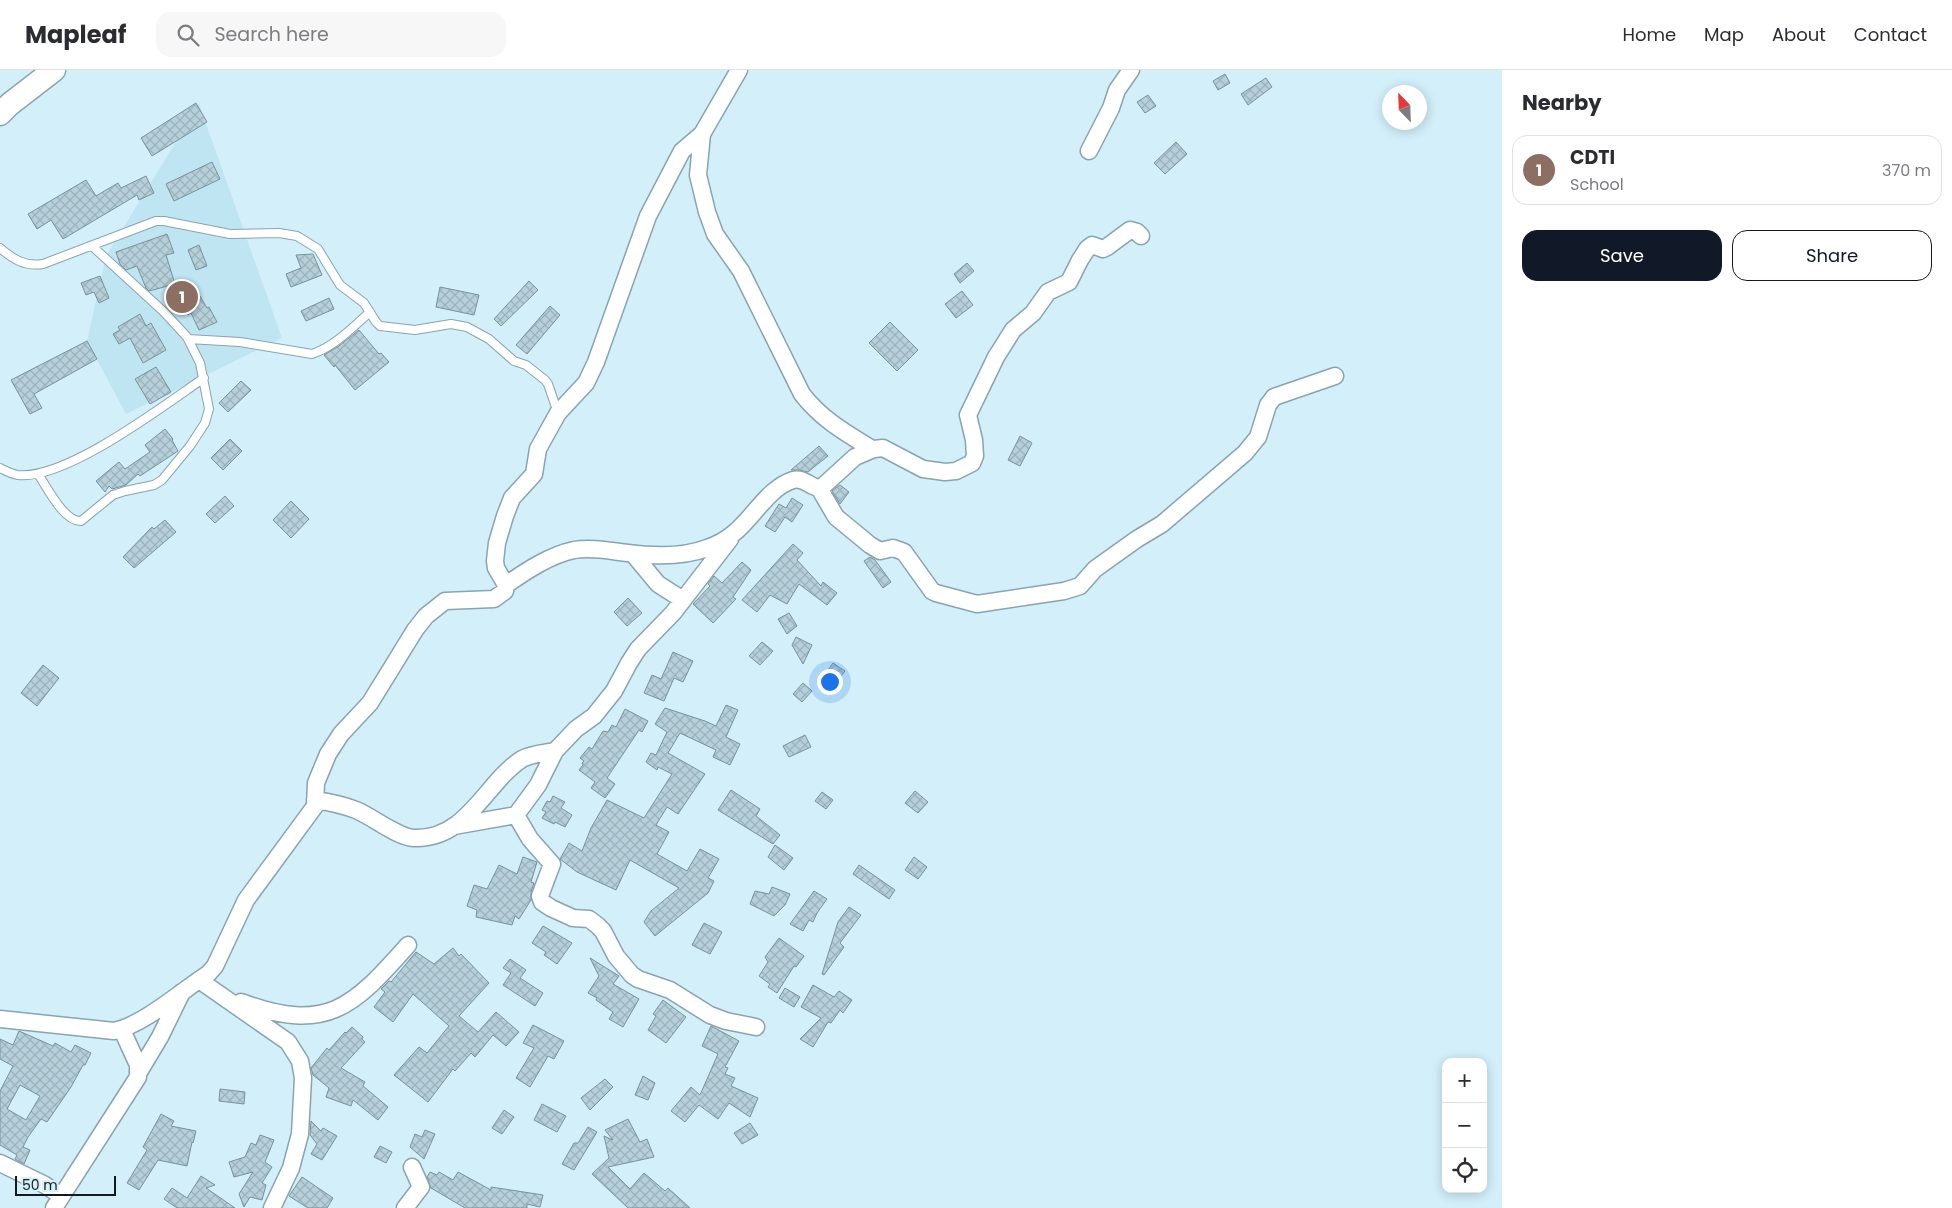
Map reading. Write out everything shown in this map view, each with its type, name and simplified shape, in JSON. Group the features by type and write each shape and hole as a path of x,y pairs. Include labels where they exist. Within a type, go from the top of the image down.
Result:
{"main road":[{"path":"0,114 54,70"}],"street":[{"path":"0,1019 114,1031 122,1030 208,974 215,966 246,900 313,810 316,783 328,754 342,734 370,703 415,630 426,616 439,605 450,600 494,599 505,591 506,585 496,568 495,561 505,516 512,498 534,474 538,449 558,413 586,383 596,362 648,216 682,151 702,134 739,70"},
{"path":"1088,151 1111,108 1117,90 1131,70"},
{"path":"702,134 698,175 707,212 715,234 741,271 802,394 812,407 831,424 872,449"},
{"path":"819,488 825,485 855,457 872,449 883,448 923,469 956,471 972,463 975,456 974,440 968,415 996,357 1013,330 1033,313 1051,290 1069,282 1087,249 1092,245 1103,249 1130,230 1141,236"},
{"path":"315,800 356,810 413,838 428,837 454,826 516,815 538,785 555,751 576,729 594,716 614,691 628,663 638,649 672,614 733,534 772,494 794,480 802,480 819,488 836,517 870,545 880,551 893,548 904,552 936,594 977,604 1064,591 1080,586 1095,569 1113,555 1162,524 1245,453 1258,437 1268,405 1274,397 1335,376"},
{"path":"506,585 555,556 575,550 595,549 645,555 699,550 733,534"},
{"path":"633,554 658,584 683,600"},
{"path":"454,826 468,815 509,770 523,759 555,751"},
{"path":"516,815 530,839 552,864 540,896 542,902 573,918 589,920 598,925 603,930 616,956 632,975 670,990 710,1015 726,1021 756,1027"},
{"path":"218,994 266,1011 314,1016 331,1012 350,1003 375,982 408,945"},
{"path":"199,980 288,1042 300,1061 303,1078 300,1134 291,1168 272,1208"},
{"path":"0,1163 45,1185 58,1202 138,1077 183,991"},
{"path":"122,1030 138,1065 139,1072"},
{"path":"405,1208 421,1187 412,1167"}],"lane":[{"path":"0,248 12,258 35,266 156,221 230,234 279,233 297,236 318,248 340,284 364,303 380,326 415,330 454,324 480,333 514,361 526,365 545,380 558,413"},
{"path":"38,474 66,516 75,521 81,521 113,495 157,484 190,446 205,423 209,409 200,364 188,339 164,312 92,246"},
{"path":"188,339 240,342 312,354 319,352 339,338 370,312"},
{"path":"0,468 19,475 38,474 58,468 88,454 132,427 204,378"}],"shaded area":[{"path":"199,104 282,338 126,414 87,341 106,256"}],"building":[{"path":"1225,74 1230,83 1218,90 1213,81"},
{"path":"1266,78 1272,87 1248,105 1241,94"},
{"path":"1148,95 1156,106 1145,113 1137,102"},
{"path":"196,103 207,122 152,156 141,138"},
{"path":"1176,142 1187,154 1165,174 1154,163"},
{"path":"212,162 220,179 174,201 166,184"},
{"path":"146,176 154,193 139,200 137,195 63,239 51,220 37,229 28,214 86,180 96,196 118,183 121,188"},
{"path":"167,234 174,253 166,255 175,284 149,291 137,266 126,270 120,264 116,252"},
{"path":"199,245 207,266 196,270 188,250"},
{"path":"313,254 322,275 291,287 286,274 301,268 296,255"},
{"path":"967,263 974,271 960,283 954,274"},
{"path":"100,276 109,298 99,303 94,292 86,295 81,283"},
{"path":"529,281 538,290 501,326 494,319"},
{"path":"440,287 479,295 474,315 436,307"},
{"path":"962,291 973,305 956,318 945,304"},
{"path":"200,296 207,308 209,307 217,322 199,330 191,313 188,315 184,306"},
{"path":"329,298 334,309 306,321 301,311"},
{"path":"550,306 560,315 527,354 516,345"},
{"path":"140,314 146,326 151,323 166,350 143,363 130,338 119,344 113,334 120,330 118,327"},
{"path":"890,322 918,350 897,371 869,343"},
{"path":"359,330 379,354 381,353 389,362 355,390 335,365 334,367 324,355"},
{"path":"87,341 97,359 34,394 42,408 30,414 11,380"},
{"path":"156,367 171,392 150,404 135,379"},
{"path":"241,381 251,390 228,412 219,403"},
{"path":"165,429 173,439 178,451 140,476 138,474 126,485 112,489 109,486 105,492 96,481 119,462 125,469 150,452 145,445"},
{"path":"1020,436 1032,443 1020,466 1008,460"},
{"path":"230,439 242,451 223,470 211,458"},
{"path":"819,446 828,456 808,472 791,470"},
{"path":"840,485 849,492 840,504 832,491"},
{"path":"225,496 234,506 215,523 206,514"},
{"path":"792,498 803,505 792,522 785,517 775,532 765,526 779,504 786,508"},
{"path":"291,501 309,519 291,538 273,520"},
{"path":"165,520 176,532 134,568 123,557 152,527 154,529"},
{"path":"793,544 803,553 797,560 821,586 823,582 837,593 827,605 799,584 787,604 770,595 757,612 742,600"},
{"path":"870,557 875,560 891,582 883,588 864,561"},
{"path":"742,562 751,570 733,597 736,599 713,623 693,604 710,586 708,584 714,576 722,583"},
{"path":"628,598 642,613 627,626 614,612"},
{"path":"789,613 797,626 787,634 778,619"},
{"path":"796,637 812,645 803,664 792,645"},
{"path":"762,642 773,651 760,665 749,656"},
{"path":"673,652 693,661 683,682 674,678 664,701 644,693 652,675 661,679"},
{"path":"833,663 845,671 835,684 824,676"},
{"path":"43,665 59,678 37,706 21,693"},
{"path":"803,683 812,691 802,702 793,694"},
{"path":"726,705 738,710 726,737 740,744 730,765 713,757 716,750 680,733 668,753 705,774 678,814 667,807 656,825 669,832 657,854 687,871 700,849 719,859 708,878 714,881 708,893 655,936 644,922 651,911 679,888 630,860 616,890 577,872 560,859 569,843 582,851 591,828 607,800 644,818 672,774 658,767 657,770 646,762 651,753 656,755 667,732 655,724 665,708 716,726"},
{"path":"625,709 648,721 642,732 639,730 607,778 615,784 605,798 591,788 595,782 579,770 584,761 580,758 589,747 592,749 603,731 608,732 612,725 616,727"},
{"path":"805,735 811,747 789,757 783,746"},
{"path":"731,790 760,809 756,816 780,835 773,844 718,810"},
{"path":"915,791 928,802 918,813 905,803"},
{"path":"822,792 833,800 826,809 815,801"},
{"path":"553,796 565,802 561,808 572,815 565,827 542,818 546,812 542,810 547,801 550,802"},
{"path":"775,845 793,858 784,870 768,857"},
{"path":"523,857 537,862 531,882 534,883 531,900 519,919 515,916 512,925 476,917 477,910 467,906 474,885 487,889 499,865 517,874"},
{"path":"914,857 927,867 918,879 905,870"},
{"path":"859,865 895,890 889,899 853,874"},
{"path":"772,887 790,894 785,905 774,916 750,904 755,891 769,894"},
{"path":"814,891 827,899 813,922 809,920 803,931 790,924"},
{"path":"849,907 861,915 840,943 844,947 824,975 822,974 838,922"},
{"path":"704,923 722,932 710,954 692,945"},
{"path":"543,926 572,943 557,964 544,955 546,952 532,943"},
{"path":"779,938 804,956 796,967 794,966 777,993 768,987 770,984 759,976 768,962 765,957"},
{"path":"453,948 459,956 461,954 489,983 459,1016 478,1032 496,1012 519,1032 506,1046 493,1035 475,1057 471,1053 455,1071 453,1069 428,1102 394,1075 419,1047 427,1053 449,1026 413,994 393,1022 374,1007 385,992 381,989 389,981 391,982 416,952 434,964"},
{"path":"590,958 619,976 613,984 639,999 623,1027 609,1019 613,1012 588,993 599,976"},
{"path":"510,959 526,970 520,978 543,993 535,1006 503,985 511,973 503,968"},
{"path":"813,985 834,997 839,991 852,1000 843,1013 840,1010 831,1023 828,1022 813,1047 800,1039 821,1018 801,1007"},
{"path":"785,988 800,997 794,1007 779,998"},
{"path":"663,1000 686,1017 666,1043 648,1030 656,1016 653,1014"},
{"path":"533,1025 564,1041 554,1059 548,1056 530,1087 516,1078 534,1048 523,1043"},
{"path":"711,1026 739,1041 725,1067 728,1068 725,1074 735,1078 731,1086 758,1098 750,1117 729,1103 718,1119 699,1105 685,1122 671,1111 691,1087 700,1095 718,1054 702,1046"},
{"path":"352,1027 363,1037 362,1039 365,1042 341,1068 365,1082 363,1086 388,1107 378,1120 353,1100 351,1106 326,1097 329,1088 313,1075 311,1068 327,1048 329,1050"},
{"path":"19,1031 53,1046 55,1043 71,1052 75,1045 91,1053 47,1122 41,1119 28,1137 23,1147 30,1150 24,1164 15,1159 17,1155 0,1145 0,1091 13,1066 0,1059 0,1039 13,1045","holes":["20,1085 40,1096 26,1120 7,1109"]},
{"path":"643,1076 655,1083 648,1100 635,1095"},
{"path":"605,1079 613,1087 590,1110 581,1098"},
{"path":"220,1089 245,1092 244,1104 219,1101"},
{"path":"542,1104 566,1116 557,1132 534,1120"},
{"path":"504,1110 514,1117 502,1134 492,1128"},
{"path":"161,1114 174,1121 171,1126 196,1131 187,1166 158,1160 139,1190 127,1183 147,1150 143,1147"},
{"path":"628,1119 640,1142 647,1139 654,1157 608,1167 630,1189 644,1173 665,1191 668,1188 690,1208 628,1208 592,1174 609,1158 604,1136 613,1140 605,1130"},
{"path":"311,1121 321,1131 323,1128 337,1136 322,1160 311,1154 317,1144 310,1135"},
{"path":"750,1123 758,1135 742,1144 734,1133"},
{"path":"588,1127 597,1132 574,1170 562,1164 574,1143 578,1143"},
{"path":"425,1130 435,1134 424,1159 410,1147 415,1134 422,1137"},
{"path":"260,1135 274,1140 265,1162 272,1167 262,1183 266,1185 262,1200 250,1197 244,1207 239,1194 253,1172 234,1177 229,1162 245,1157 251,1143 256,1145"},
{"path":"380,1146 392,1152 386,1163 374,1157"},
{"path":"430,1172 437,1175 439,1172 453,1180 458,1172 491,1190 491,1187 543,1195 540,1207 527,1204 527,1208 465,1208 431,1188 427,1177"},
{"path":"201,1176 215,1185 206,1188 235,1208 177,1208 164,1199 172,1188 187,1198"},
{"path":"302,1177 333,1198 327,1208 308,1208 289,1196"}],"place":[{"name":"CDTI","path":"182,297"}]}
